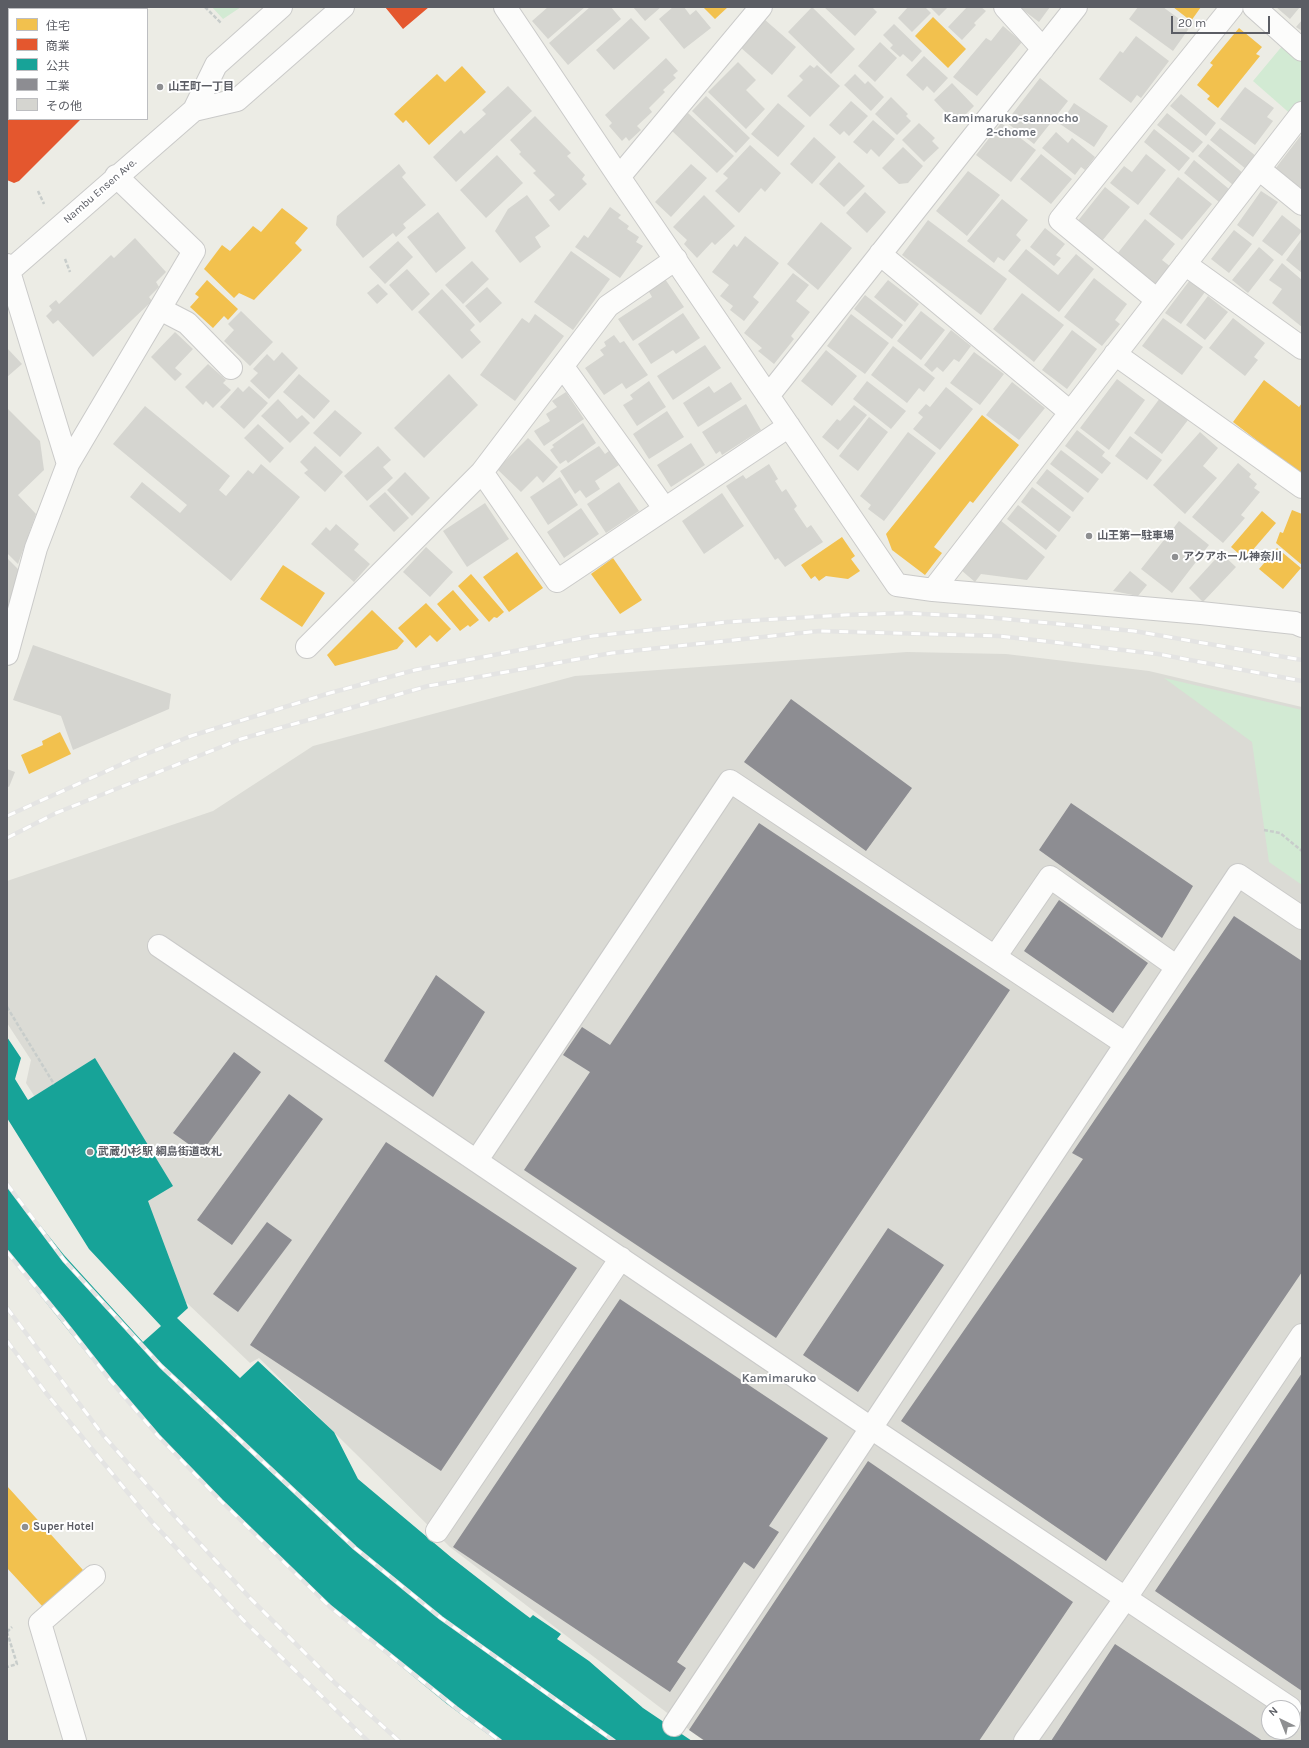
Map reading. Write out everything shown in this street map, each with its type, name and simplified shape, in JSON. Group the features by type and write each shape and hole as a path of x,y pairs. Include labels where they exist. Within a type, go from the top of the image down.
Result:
{"street":[{"name":"Nambu Ensen Ave.","path":"8,270 194,110 216,65 281,7"},
{"name":"Nambu Ensen Ave.","path":"194,110 237,100 343,7"},
{"path":"505,7 619,177 898,585 933,590 1201,613 1300,619"},
{"path":"619,177 761,7"},
{"path":"1005,7 1043,49"},
{"path":"768,396 1076,7"},
{"path":"1157,300 1060,220 1232,7"},
{"path":"1254,7 1302,50"},
{"path":"933,590 1302,113"},
{"path":"1259,169 1302,204"},
{"path":"7,654 36,548 68,464 194,251 116,176"},
{"path":"880,254 1070,412"},
{"path":"307,647 482,472 563,368 608,306 676,259"},
{"path":"1185,264 1302,348"},
{"path":"8,270 68,464"},
{"path":"160,309 187,323 231,368"},
{"path":"1115,354 1302,488"},
{"path":"563,368 665,509"},
{"path":"482,472 558,581 789,426"},
{"path":"476,1160 730,781 1126,1044"},
{"path":"674,1725 1238,875 1302,918"},
{"path":"996,957 1050,877 1177,968"},
{"path":"159,946 871,1428 1278,1700"},
{"path":"437,1531 621,1258"},
{"path":"1025,1741 1125,1599 1302,1335"},
{"path":"75,1741 40,1623 94,1576"}],"path":[{"path":"205,7 223,24"},
{"path":"1264,830 1280,833 1302,851"},
{"path":"7,1007 54,1084"},
{"path":"7,1632 17,1664 7,1667"}],"shaded area":[{"path":"907,652 1006,654 1149,671 1302,707 1302,1741 704,1741 450,1547 259,1358 250,1363 187,1303 168,1306 26,1083 31,1060 7,1023 7,881 213,811 313,746 575,676"}],"green space":[{"path":"212,7 241,7 223,19"},
{"path":"1283,45 1302,61 1302,108 1294,117 1253,81"},
{"path":"1164,678 1302,710 1302,885 1269,862 1252,742"}],"building: 住宅":[{"path":"703,7 728,7 715,19"},
{"path":"1173,7 1201,7 1191,21"},
{"path":"933,17 966,49 948,68 915,36"},
{"path":"1239,28 1262,47 1256,54 1260,56 1218,108 1207,99 1210,96 1197,85 1213,65 1210,63"},
{"path":"462,66 486,92 429,145 406,120 403,123 394,114 437,74 445,82"},
{"path":"282,208 308,228 295,243 302,250 254,300 239,293 234,298 204,269 222,245 230,251 253,226 261,232"},
{"path":"207,280 238,309 228,320 224,316 213,328 190,307 199,297 195,294"},
{"path":"1264,380 1299,407 1302,403 1302,475 1233,422"},
{"path":"982,415 1019,445 973,503 970,501 934,547 942,553 925,575 892,550 886,534"},
{"path":"1292,510 1302,514 1302,565 1276,543 1280,532 1283,533"},
{"path":"1262,511 1276,523 1245,559 1231,547"},
{"path":"842,537 855,556 851,559 860,571 848,579 826,576 819,581 815,576 811,579 801,565"},
{"path":"1277,548 1301,568 1283,589 1259,569"},
{"path":"517,552 543,588 509,612 483,577"},
{"path":"613,558 642,600 620,614 591,574"},
{"path":"283,565 325,593 302,627 260,599"},
{"path":"471,574 504,612 497,618 494,617 489,622 458,586"},
{"path":"453,590 479,620 470,627 468,625 460,631 437,604"},
{"path":"426,603 451,629 437,642 430,635 416,648 398,628"},
{"path":"372,610 404,641 397,649 335,666 327,655"},
{"path":"60,732 71,754 29,774 21,755 43,745 42,741"},
{"name":"Super Hotel","path":"7,1486 83,1570 43,1607 7,1568"}],"building: 商業":[{"path":"385,7 429,7 403,29"},
{"path":"8,92 8,120 80,120 19,181 14,183 7,180"}],"building: 公共":[{"path":"7,1037 21,1058 15,1079 28,1100 95,1058 173,1186 148,1201 188,1308 177,1318 240,1378 258,1361 334,1432 358,1479 452,1558 506,1600 530,1618 533,1615 561,1634 557,1639 589,1661 643,1708 692,1741 497,1741 447,1704 342,1618 226,1507 157,1435 92,1360 31,1284 7,1250 7,1184 64,1255 143,1342 161,1326 89,1249 7,1118"}],"building: 工業":[{"path":"791,699 912,788 866,851 744,762"},
{"path":"1071,803 1193,886 1162,938 1039,850"},
{"path":"759,823 1010,990 776,1338 524,1170 590,1072 563,1055 582,1027 610,1045"},
{"path":"1059,900 1148,963 1113,1013 1024,951"},
{"path":"1234,916 1302,961 1302,1272 1106,1561 901,1421 1083,1159 1072,1153"},
{"path":"436,975 485,1012 433,1097 384,1061"},
{"path":"234,1052 261,1072 201,1153 173,1133"},
{"path":"289,1094 323,1119 232,1245 197,1220"},
{"path":"386,1142 577,1268 441,1471 250,1345"},
{"path":"267,1222 292,1240 238,1312 213,1294"},
{"path":"888,1228 944,1265 858,1392 803,1355"},
{"path":"620,1299 828,1438 769,1526 779,1532 754,1569 744,1562 677,1662 686,1668 670,1692 453,1547"},
{"path":"1302,1373 1302,1691 1155,1591"},
{"path":"868,1461 1073,1602 979,1741 705,1741 689,1730"},
{"path":"1115,1644 1263,1741 1051,1741"}],"building: その他":[{"path":"548,7 585,7 548,39 532,21"},
{"path":"590,7 611,7 621,19 568,65 549,43"},
{"path":"633,7 661,7 645,21"},
{"path":"673,7 684,7 690,15 696,10 711,28 684,49 659,19"},
{"path":"812,7 855,49 831,74 788,32"},
{"path":"824,7 872,7 877,12 855,36"},
{"path":"908,7 925,7 931,13 912,32 898,18"},
{"path":"930,7 948,7 939,16"},
{"path":"967,7 981,7 986,11 974,23 976,25 962,40 948,27"},
{"path":"1019,7 1050,7 1039,22"},
{"path":"1138,7 1163,7 1190,27 1173,51 1129,19"},
{"path":"1276,7 1300,7 1290,19"},
{"path":"631,18 650,38 614,70 596,50"},
{"path":"764,19 796,47 772,75 740,47"},
{"path":"1302,20 1302,31 1296,27"},
{"path":"894,24 922,51 912,62 903,54 900,57 890,48 893,45 883,35"},
{"path":"1003,26 1022,42 977,96 953,77 986,38 991,41"},
{"path":"1136,36 1169,61 1141,98 1137,95 1131,103 1099,79 1120,51 1123,53"},
{"path":"880,42 897,58 875,82 858,66"},
{"path":"924,56 948,78 934,93 927,86 923,91 906,75"},
{"path":"666,58 678,71 673,75 676,78 663,90 665,92 649,108 652,112 637,126 641,130 629,141 626,137 622,141 609,126 612,123 605,115"},
{"path":"738,62 756,80 746,90 765,109 746,129 708,92"},
{"path":"810,65 814,68 817,65 840,86 810,117 787,96 803,80 799,76"},
{"path":"855,74 865,84 868,81 884,97 871,111 844,85"},
{"path":"1040,78 1068,101 1034,144 1006,122"},
{"path":"952,83 974,106 963,117 956,118 951,113 949,116 934,100"},
{"path":"508,86 532,111 456,182 433,157 461,130 464,134 486,114 482,110"},
{"path":"1245,87 1274,108 1267,117 1273,121 1255,145 1220,119"},
{"path":"1181,94 1216,123 1206,136 1170,106"},
{"path":"706,96 750,138 736,153 692,111"},
{"path":"891,97 908,114 906,116 911,121 897,135 875,114"},
{"path":"851,101 868,116 849,136 844,131 840,135 829,125"},
{"path":"778,103 805,126 778,157 751,134"},
{"path":"1074,103 1108,126 1094,147 1060,124"},
{"path":"688,113 734,156 717,173 672,131"},
{"path":"1167,113 1203,142 1193,153 1157,125"},
{"path":"535,116 571,153 567,156 585,175 582,179 587,184 559,211 549,200 555,195 533,173 536,171 519,154 521,152 510,140"},
{"path":"873,120 895,139 879,157 871,149 867,154 853,142"},
{"path":"919,123 935,138 932,141 939,148 924,162 902,140"},
{"path":"1001,123 1036,150 1011,182 976,155"},
{"path":"1220,128 1256,156 1246,169 1210,140"},
{"path":"1154,129 1190,158 1179,171 1144,142"},
{"path":"1056,132 1068,143 1072,138 1095,157 1085,170 1081,167 1075,175 1042,148"},
{"path":"1302,134 1302,186 1300,189 1275,169"},
{"path":"814,137 836,157 812,184 790,164"},
{"path":"1208,144 1243,173 1233,185 1198,156"},
{"path":"750,145 781,173 765,192 761,188 739,213 715,191 728,178 723,174"},
{"path":"903,147 923,166 908,183 899,184 882,168"},
{"path":"1041,154 1072,179 1051,204 1020,179"},
{"path":"1146,154 1166,170 1138,205 1110,183 1124,166 1132,172"},
{"path":"497,155 523,183 486,218 460,190"},
{"path":"1194,160 1229,189 1219,202 1184,173"},
{"path":"839,162 865,186 844,207 819,184"},
{"path":"399,164 406,173 402,177 426,205 403,224 406,228 396,237 393,233 363,258 336,225 337,216"},
{"path":"691,164 707,178 671,217 655,202"},
{"path":"968,171 1000,195 967,236 936,211"},
{"path":"1178,177 1212,204 1182,240 1149,214"},
{"path":"1105,187 1130,207 1102,241 1077,222"},
{"path":"1261,191 1278,202 1253,237 1237,225"},
{"path":"865,192 886,212 867,233 846,213"},
{"path":"527,195 550,226 535,237 541,247 520,263 495,231 508,209"},
{"path":"704,195 735,226 715,245 712,242 697,258 684,244 687,240 673,227"},
{"path":"1002,199 1028,220 1016,235 1021,240 1004,261 998,257 994,263 967,241"},
{"path":"610,207 621,215 618,218 629,226 627,229 639,237 636,242 643,246 620,278 575,247 584,235 588,238"},
{"path":"438,212 466,248 436,273 407,237"},
{"path":"1282,215 1302,231 1282,256 1262,241"},
{"path":"1145,219 1175,244 1162,260 1171,267 1156,286 1117,254"},
{"path":"928,220 1007,279 981,315 902,255"},
{"path":"821,222 852,248 818,290 787,264"},
{"path":"1045,228 1065,244 1056,255 1061,258 1054,266 1030,247"},
{"path":"1234,230 1252,244 1229,273 1211,259"},
{"path":"745,236 779,263 753,297 759,302 744,321 730,310 733,306 720,296 729,285 712,272 734,244 737,247"},
{"path":"135,238 166,272 156,282 159,287 149,297 152,301 93,357 58,320 53,324 46,316 52,310 49,306 56,300 59,304 111,255 114,258"},
{"path":"1302,238 1302,273 1286,260"},
{"path":"398,241 413,257 385,284 369,267"},
{"path":"1259,247 1274,260 1248,293 1232,280"},
{"path":"1026,249 1058,275 1076,254 1094,269 1059,312 1008,271"},
{"path":"571,251 610,279 573,330 534,302"},
{"path":"472,261 489,279 463,304 445,285"},
{"path":"1282,263 1302,280 1302,327 1272,303 1282,289 1269,280"},
{"path":"407,269 430,294 412,311 389,285"},
{"path":"793,273 809,285 796,301 810,312 791,336 794,339 774,364 758,351 762,348 744,333"},
{"path":"1094,278 1127,304 1115,320 1120,324 1102,346 1064,317"},
{"path":"665,279 684,307 633,341 618,319 652,297 648,290"},
{"path":"888,280 919,304 905,322 874,297"},
{"path":"1190,280 1205,292 1181,324 1165,313"},
{"path":"378,284 388,294 377,304 367,293"},
{"path":"487,287 502,303 480,323 465,306"},
{"path":"442,289 475,325 470,330 481,342 462,359 418,312"},
{"path":"1022,293 1064,325 1034,362 993,329"},
{"path":"865,295 903,325 892,339 854,309"},
{"path":"1208,296 1228,312 1205,340 1186,325"},
{"path":"241,311 273,342 250,366 224,341 234,330 228,324"},
{"path":"921,311 945,330 921,360 897,341"},
{"path":"683,313 700,338 676,354 673,350 651,364 638,344"},
{"path":"535,314 564,336 515,401 480,375 522,318 529,323"},
{"path":"851,314 889,343 865,374 827,346"},
{"path":"1163,318 1203,347 1182,375 1142,346"},
{"path":"1233,318 1265,343 1254,357 1258,360 1245,376 1209,348"},
{"path":"951,330 971,346 959,362 954,359 943,372 937,367 932,372 924,365"},
{"path":"1072,330 1097,349 1067,389 1042,370"},
{"path":"175,332 193,349 175,368 182,374 175,381 151,357"},
{"path":"614,335 620,343 624,341 648,375 626,389 622,383 604,395 585,368 604,355 600,350 606,346 604,342"},
{"path":"705,345 721,368 673,400 657,376"},
{"path":"893,346 935,378 924,392 919,388 907,403 871,375"},
{"path":"7,348 22,364 7,377"},
{"path":"826,350 857,376 832,406 801,381"},
{"path":"282,352 298,368 269,399 250,381 258,373 253,369 267,354 274,361"},
{"path":"974,352 1004,374 980,405 950,383"},
{"path":"208,364 226,380 223,383 231,390 213,408 206,401 203,405 185,387"},
{"path":"299,374 330,401 314,419 283,392"},
{"path":"449,374 478,405 424,458 394,428"},
{"path":"1117,379 1145,400 1109,450 1080,428"},
{"path":"649,381 666,407 637,426 623,405 633,399 630,395"},
{"path":"867,381 906,411 891,429 853,399"},
{"path":"731,382 742,399 698,427 683,403 709,386 714,393"},
{"path":"1012,382 1045,408 1019,440 986,415"},
{"path":"249,386 268,403 244,429 220,407 238,387 243,392"},
{"path":"946,387 973,409 940,450 913,429 923,417 918,413 926,404 930,407"},
{"path":"566,392 584,419 544,446 534,431 550,421 546,414 557,407 552,401"},
{"path":"1160,398 1188,420 1162,454 1134,433"},
{"path":"278,399 297,419 302,415 310,423 290,443 261,416"},
{"path":"746,404 761,430 722,455 720,451 716,454 702,432"},
{"path":"854,405 867,415 838,450 822,437 837,419 840,421"},
{"path":"145,406 230,476 219,490 226,496 248,470 253,474 261,464 300,497 231,581 130,497 142,482 180,513 187,505 113,444"},
{"path":"7,408 40,441 44,470 18,495 36,514 18,564 7,553"},
{"path":"335,410 362,433 340,457 313,433"},
{"path":"667,411 684,437 649,459 633,434"},
{"path":"869,417 888,432 858,471 839,456"},
{"path":"583,423 596,443 568,463 566,460 560,464 550,450 554,447 552,445"},
{"path":"258,424 284,448 270,463 244,438"},
{"path":"1077,430 1105,452 1102,456 1111,463 1102,474 1065,446"},
{"path":"908,432 936,453 884,521 868,509 871,505 860,496"},
{"path":"1200,432 1218,448 1203,466 1217,478 1185,514 1153,485"},
{"path":"1130,436 1162,460 1147,480 1115,456"},
{"path":"528,438 558,467 543,483 537,476 521,492 497,469"},
{"path":"691,443 705,465 671,487 657,465"},
{"path":"315,446 343,472 325,492 304,473 308,470 300,462"},
{"path":"378,446 391,460 383,467 393,478 367,501 344,476"},
{"path":"599,446 605,454 609,451 619,465 595,481 600,489 586,498 580,490 575,494 560,471"},
{"path":"1061,450 1099,479 1088,493 1050,464"},
{"path":"1238,463 1251,474 1249,477 1257,484 1254,488 1260,492 1241,515 1245,518 1223,543 1192,517"},
{"path":"769,464 778,479 775,481 782,492 786,489 797,506 794,509 807,528 811,525 823,542 785,567 778,558 775,560 726,486 743,475 746,479"},
{"path":"1047,469 1084,498 1073,512 1036,483"},
{"path":"405,472 430,498 412,516 387,490"},
{"path":"560,477 578,505 548,525 530,497"},
{"path":"619,482 639,511 606,533 587,504"},
{"path":"1032,487 1071,517 1059,532 1021,502"},
{"path":"385,492 409,518 394,532 369,506"},
{"path":"722,493 744,526 704,554 682,521"},
{"path":"485,503 509,539 467,567 443,531"},
{"path":"1018,505 1057,536 1046,550 1007,519"},
{"path":"581,508 599,534 564,558 547,532"},
{"path":"1000,520 1045,557 1027,580 981,574 975,582 961,570"},
{"name":"アクアホール神奈川","path":"1179,521 1209,545 1172,593 1141,569"},
{"path":"336,524 359,544 354,550 370,564 354,582 311,544 326,527 330,531"},
{"path":"426,547 453,572 430,597 403,572"},
{"path":"1221,553 1236,567 1203,602 1189,588"},
{"path":"7,558 19,570 8,613 7,612"},
{"path":"1130,571 1147,585 1138,596 1113,591"},
{"path":"33,645 171,694 169,709 73,750 61,716 13,700"},
{"path":"7,769 15,772 9,787 7,786"}],"railway":[{"path":"7,816 131,760 191,736 330,693 415,670 593,636 727,622 903,613 985,617 1134,631 1302,660"},
{"path":"7,838 56,813 241,739 428,686 612,653 819,631 999,636 1158,654 1302,681"},
{"path":"7,1184 64,1260 161,1366 355,1548 441,1618 614,1741"},
{"path":"7,1252 110,1380 158,1436 221,1501 330,1607 456,1708 500,1741"},
{"path":"7,1308 103,1435 170,1511 250,1598 335,1683 399,1741"},
{"path":"7,1341 46,1393 152,1522 248,1625 368,1741"}],"place":[{"name":"山王町一丁目","path":"160,87"},
{"name":"山王第一駐車場","path":"1089,536"},
{"name":"アクアホール神奈川","path":"1175,557"},
{"name":"武蔵小杉駅 綱島街道改札","path":"90,1152"},
{"name":"Super Hotel","path":"25,1527"}],"district":[{"name":"Kamimaruko-sannocho 2-chome","path":"1011,126"},
{"name":"Kamimaruko","path":"779,1379"}]}
